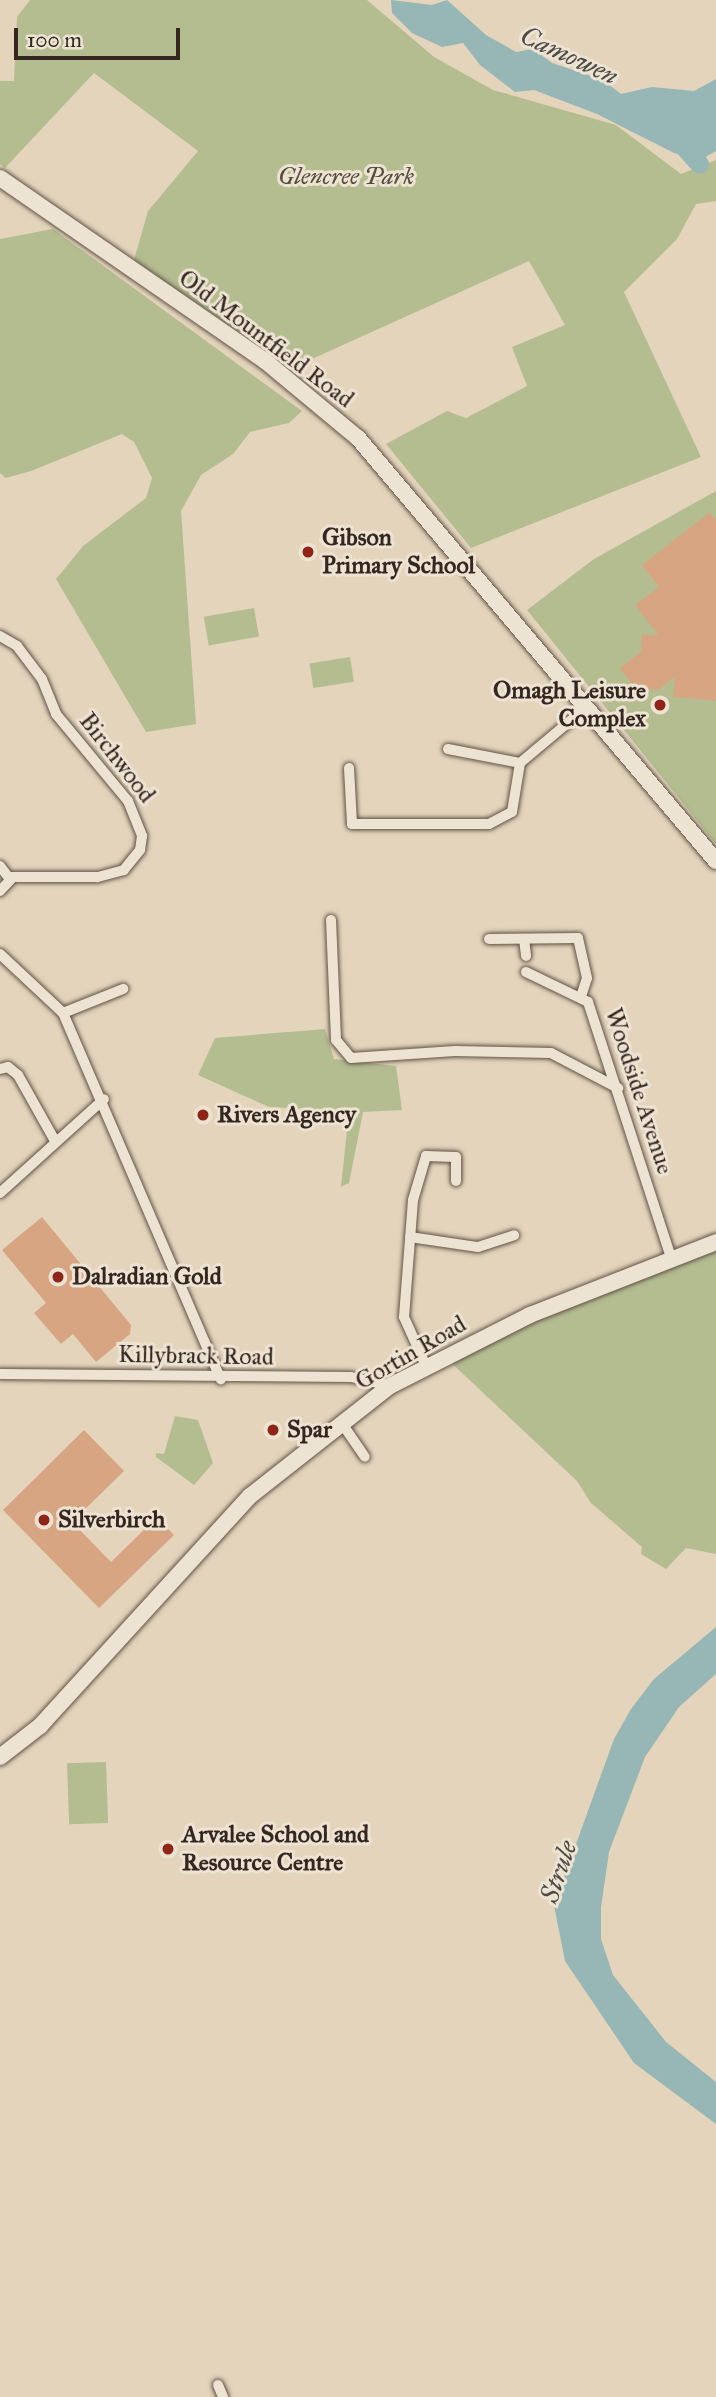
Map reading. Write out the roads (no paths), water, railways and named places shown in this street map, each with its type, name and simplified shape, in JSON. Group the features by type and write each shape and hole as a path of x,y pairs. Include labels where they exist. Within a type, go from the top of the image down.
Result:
{"street":[{"name":"Old Mountfield Road","path":"0,178 317,399 359,438 589,706 716,861"},
{"name":"Birchwood","path":"0,636 17,646 42,679 56,714 128,801 142,836 141,850 124,870 97,877 9,878"},
{"path":"349,768 352,824 489,824 512,812 520,762 589,706"},
{"path":"449,749 520,762"},
{"path":"0,866 9,878 0,891"},
{"path":"331,920 336,1040 351,1058 455,1051 551,1053 618,1088"},
{"path":"489,939 578,938 587,978 582,997"},
{"path":"524,939 526,956"},
{"path":"0,954 63,1013 104,1099 221,1379"},
{"name":"Woodside Avenue","path":"526,972 582,997 618,1088 672,1260"},
{"path":"63,1013 124,989"},
{"path":"0,1069 8,1067 18,1075 55,1141"},
{"path":"0,1193 104,1099"},
{"path":"426,1366 404,1317 413,1200 426,1156 457,1157 456,1181"},
{"path":"410,1237 478,1247 514,1236"},
{"name":"Gortin Road","path":"0,1757 40,1726 222,1523 341,1422 390,1386 530,1315 716,1242"},
{"name":"Killybrack Road","path":"0,1374 221,1379 351,1377 390,1386"},
{"path":"341,1422 365,1457"},
{"path":"218,2385 223,2397"}],"water":[{"path":"391,0 432,5 447,0 486,35 516,52 533,49 552,63 603,80 621,94 652,87 694,91 716,79 716,151 700,160 674,153 597,114 534,90 515,92 480,65 463,43 442,47 412,33 392,13"},
{"path":"716,1627 716,1674 679,1707 645,1757 609,1852 601,1907 601,1939 613,1975 666,2042 716,2082 716,2124 634,2063 565,1961 554,1905 614,1739 631,1709 654,1679"}],"waterway":[{"path":"675,137 699,164"}],"place":[{"name":"Gibson Primary School","path":"308,552"},
{"name":"Omagh Leisure Complex","path":"660,705"},
{"name":"Rivers Agency","path":"203,1115"},
{"name":"Dalradian Gold","path":"58,1277"},
{"name":"Spar","path":"273,1430"},
{"name":"Silverbirch","path":"44,1520"},
{"name":"Arvalee School and Resource Centre","path":"168,1849"}],"water label":[{"name":"Camowen","path":"569,56"},
{"name":"Strule","path":"559,1872"}],"park label":[{"name":"Glencree Park","path":"346,177"}]}
